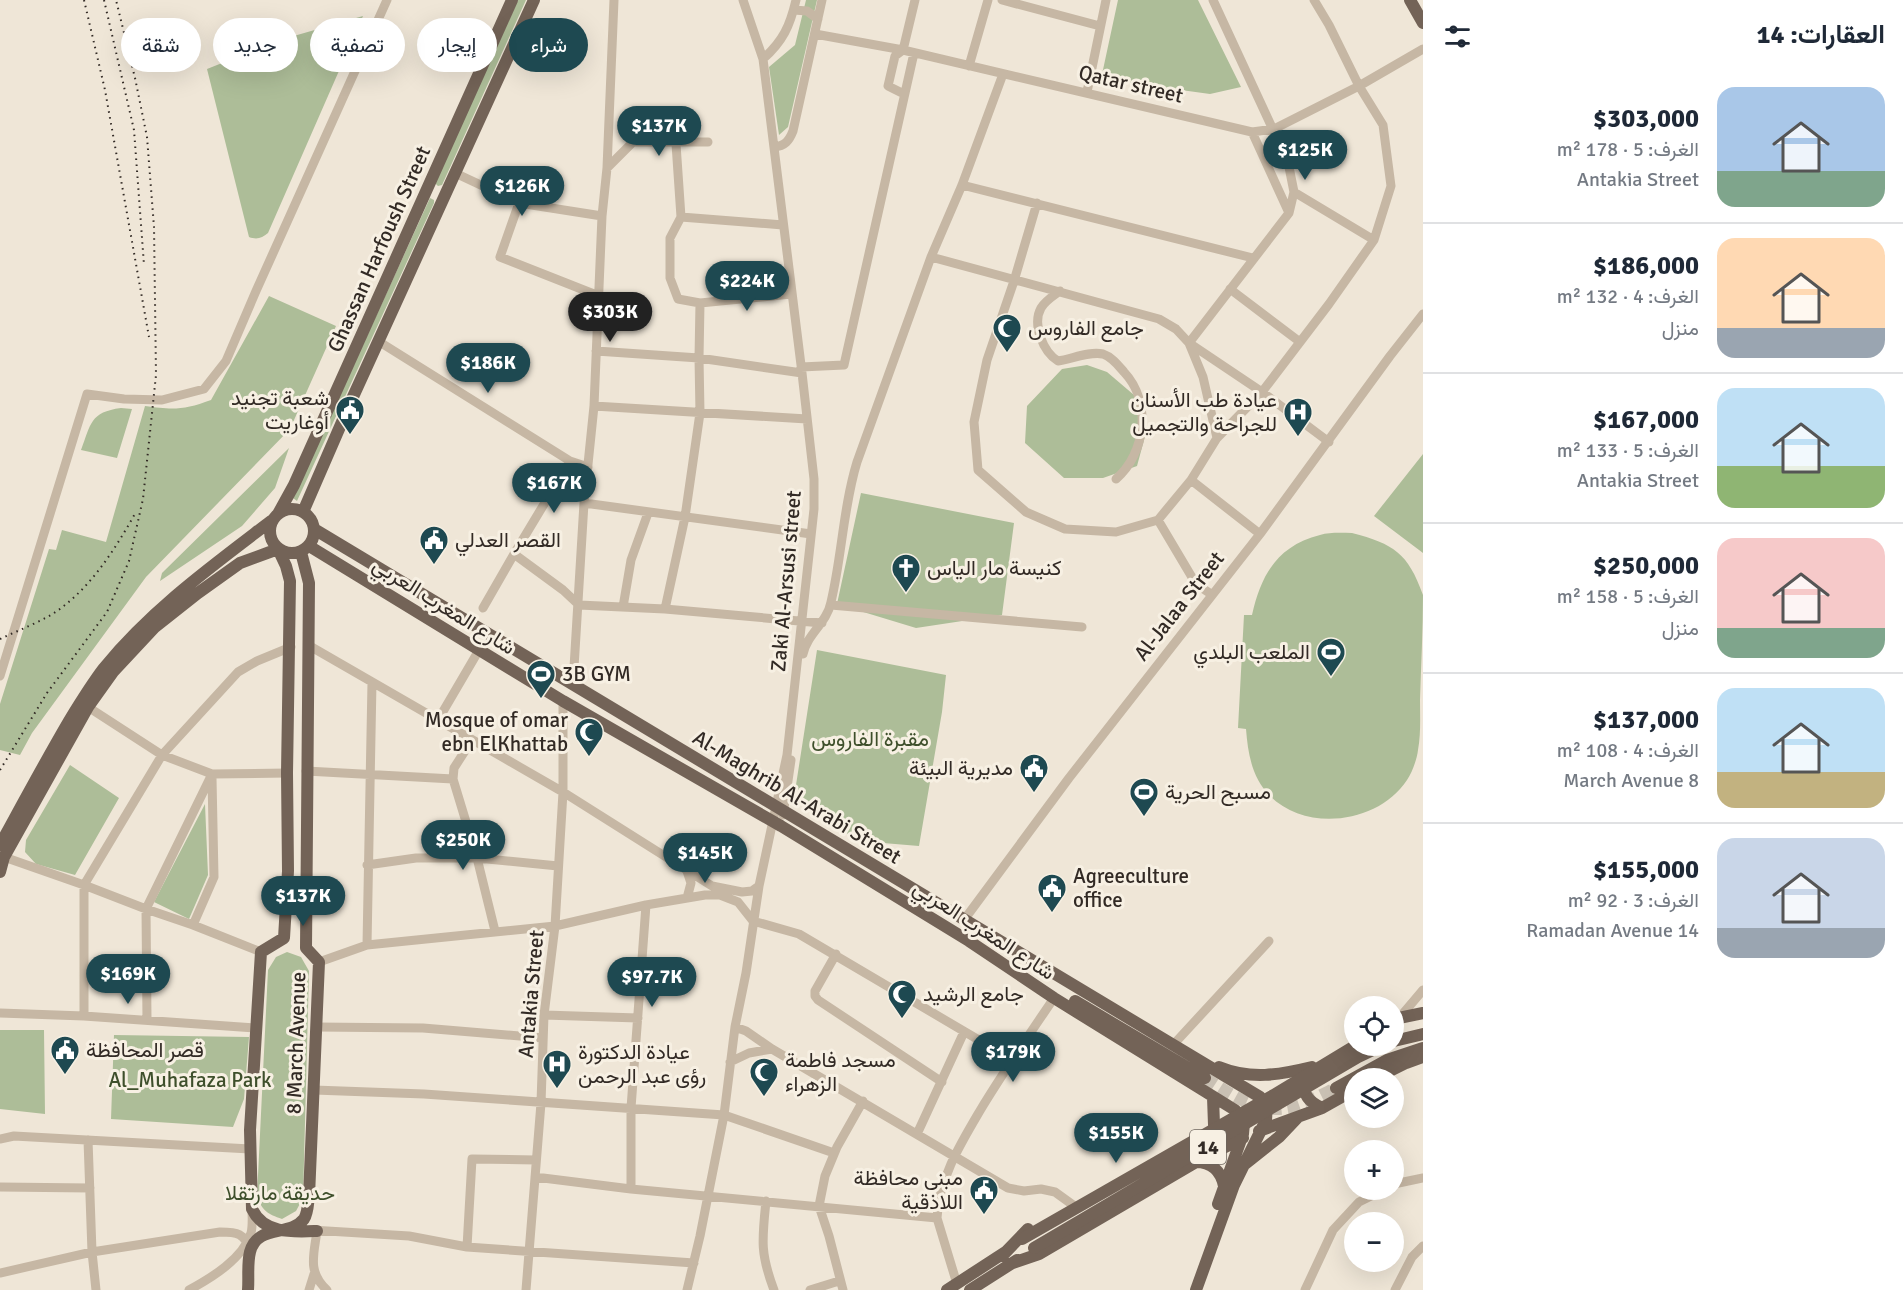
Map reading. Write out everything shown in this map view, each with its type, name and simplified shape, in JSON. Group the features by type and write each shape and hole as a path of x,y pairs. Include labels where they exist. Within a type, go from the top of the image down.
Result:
{"main road":[{"name":"Ghassan Harfoush Street","path":"275,518 294,485 512,0"},
{"name":"Ghassan Harfoush Street","path":"303,512 378,341 534,0"},
{"path":"1410,0 1423,22"},
{"path":"427,188 444,196"},
{"path":"0,872 2,851 50,752 103,669 126,642 179,593 275,518 290,509 303,512 311,519 314,535 305,549 289,554 278,549 240,563 198,592 155,627 113,672 88,707 2,851"},
{"path":"275,518 270,536 286,566 290,581 288,872 284,938"},
{"name":"Al-Maghrib Al-Arabi Street","path":"314,529 1260,1097"},
{"name":"شارع المغرب العربي","path":"305,549 329,557 563,701 777,823 1235,1110"},
{"name":"8 March Avenue","path":"305,549 309,583 306,948 319,962 309,1196 305,1217"},
{"path":"309,583 312,566 329,557"},
{"path":"306,948 297,941 284,938 261,952 250,1149 252,1209 256,1218 263,1224 282,1230 317,1231"},
{"path":"992,956 1020,969 1205,1078"},
{"path":"1404,1018 1423,1013"},
{"path":"1404,1020 1423,1020"},
{"path":"1404,1039 1423,1034"},
{"path":"970,1290 1006,1260 1024,1231 1214,1125 1235,1110 1344,1046"},
{"path":"1336,1088 1387,1060 1423,1048"},
{"path":"1186,1053 1228,1070 1253,1076 1284,1074 1312,1067"},
{"name":"14","path":"1006,1260 1022,1239 1344,1053"},
{"name":"14","path":"1006,1260 1034,1248 1360,1056"},
{"path":"1396,1068 1423,1058"},
{"path":"1312,1067 1303,1082 1304,1090 1307,1098 1322,1107"},
{"path":"952,1287 1006,1260 1039,1254 1196,1162 1260,1130 1298,1117 1344,1095"},
{"path":"1213,1097 1214,1125"},
{"path":"1196,1290 1225,1207 1266,1120 1267,1111 1260,1097"},
{"path":"1189,1290 1241,1139 1244,1123 1235,1110"},
{"path":"1242,1167 1298,1117"},
{"path":"1196,1162 1206,1163 1215,1168 1224,1186"},
{"path":"248,1290 249,1246 261,1236 296,1225 305,1217"}],"street":[{"path":"0,676 87,394 124,399 162,400 204,389 226,361 255,291 387,0"},
{"path":"573,684 584,503 594,406 614,0"},
{"name":"Zaki Al-Arsusi street","path":"687,1290 724,1115 735,1027 759,886 781,808 814,509 814,479 763,58 743,0"},
{"path":"774,147 783,146 793,131 822,0"},
{"path":"904,94 888,86 895,56 903,50 915,0"},
{"path":"969,66 988,0"},
{"path":"1002,0 1100,26"},
{"path":"1088,92 1106,0"},
{"path":"1189,343 1289,213 1294,192 1288,162 1215,3 1226,0"},
{"path":"1037,202 1014,281 987,360 974,422 978,470 1026,512 1065,529 1116,532 1158,520 1191,480 1217,438 1262,392 1374,240 1391,186 1383,125 1359,86 1314,0"},
{"path":"763,58 781,40 788,28 795,5 818,19"},
{"name":"Qatar street","path":"815,34 903,50 1252,132 1274,129 1359,86 1423,49"},
{"path":"596,351 699,358 801,370 844,365 914,53"},
{"path":"781,808 803,652 808,638 822,623 831,605 849,487 930,257 962,185 1003,74"},
{"path":"1252,132 1289,213"},
{"path":"607,168 633,142 676,144 708,142"},
{"path":"676,144 681,217 670,238 670,278 678,299 700,303 791,294"},
{"path":"455,173 519,203 602,216"},
{"path":"962,185 1253,258"},
{"path":"1294,192 1374,240"},
{"path":"519,203 500,257 598,296"},
{"path":"681,217 783,225"},
{"path":"930,257 1159,319 1176,329 1189,343 1262,392 1329,442"},
{"path":"1230,289 1300,342"},
{"path":"1060,291 1043,305 1039,313 1042,343 1050,356 1058,361 1094,353 1105,355 1130,378 1140,399 1143,424 1137,445 1128,468 1116,479"},
{"path":"665,609 685,517 700,413 700,303"},
{"name":"Al-Jalaa Street","path":"964,921 1069,778 1260,534 1423,314"},
{"path":"378,341 570,461 588,467"},
{"path":"1189,343 1203,377 1217,438"},
{"path":"594,406 807,419"},
{"path":"483,608 570,461"},
{"path":"1191,480 1260,534"},
{"path":"584,503 811,534"},
{"path":"623,607 630,560 648,513"},
{"path":"1158,520 1196,584 1211,594"},
{"path":"514,554 579,604 822,623"},
{"path":"831,605 1082,627"},
{"path":"308,645 564,792 711,886 742,892 752,891 759,886"},
{"path":"84,1016 84,885 162,755 238,672 291,646"},
{"path":"438,720 478,650"},
{"path":"367,945 372,682"},
{"name":"Antakia Street","path":"526,1290 541,1103 544,1015 555,926 564,792 563,701"},
{"path":"88,707 162,755 212,774 287,773"},
{"path":"472,740 454,768 453,779 477,858 495,931"},
{"path":"306,771 453,779"},
{"path":"147,1020 146,909 212,774"},
{"path":"194,925 214,877 212,774"},
{"path":"2,851 84,885 261,952"},
{"path":"367,865 416,858 477,858 558,866"},
{"path":"687,871 691,883 687,898"},
{"path":"319,962 367,945 555,926 645,905 705,895 728,897 738,902 753,921 799,934 1011,1059"},
{"path":"631,1189 631,1108 645,905"},
{"path":"1173,1045 1269,941"},
{"path":"836,954 815,990 818,1000 942,1082"},
{"path":"1404,1011 1423,990"},
{"path":"952,1287 937,1218 941,1194 953,1156 1011,1059 1054,998"},
{"path":"0,1013 84,1016 255,1028"},
{"path":"544,1015 638,1017"},
{"path":"316,1027 423,1028 543,1038"},
{"path":"735,1027 752,1034 1008,1188 1024,1191 1041,1189 1055,1192 1073,1205"},
{"path":"917,1134 964,1032"},
{"path":"730,1062 749,1053 772,1048"},
{"path":"314,1090 424,1094 724,1115 834,1153"},
{"path":"810,1290 841,1286 819,1206 825,1176 834,1153 863,1101"},
{"path":"0,1132 14,1136 250,1149"},
{"path":"0,1139 14,1136"},
{"path":"88,1140 92,1252 96,1290"},
{"path":"467,1247 472,1159 536,1160"},
{"path":"535,1177 631,1189 937,1218"},
{"path":"1404,1182 1423,1178"},
{"path":"0,1187 90,1188"},
{"path":"1305,1290 1333,1230 1363,1200"},
{"path":"766,1201 762,1249 774,1290"},
{"path":"189,1290 249,1246 252,1209"},
{"path":"305,1217 312,1231 409,1236 467,1247 694,1263"},
{"path":"317,1231 314,1274 318,1282 327,1290"},
{"path":"0,1274 92,1252 220,1232 241,1235 249,1246"},
{"path":"1395,1290 1412,1257 1423,1246"},
{"path":"309,1290 314,1274"}],"green space":[{"path":"518,0 526,0 518,18 510,18"},
{"path":"806,0 817,0 788,127 779,135 769,67 795,45"},
{"path":"1118,0 1198,0 1241,87 1210,94 1101,79"},
{"path":"509,20 509,37 497,64 497,46"},
{"path":"310,31 310,72 338,72 268,233 259,238 249,237 207,69 213,67 213,72 298,72 298,35"},
{"path":"485,72 493,72 442,185 438,186 435,183"},
{"path":"430,198 434,200 434,203 297,501 293,498"},
{"path":"269,296 336,326 290,429 146,577 32,733 20,755 0,750 0,704 49,549 56,550 62,530 106,542 145,406 178,408 211,400"},
{"path":"1087,365 1107,372 1134,395 1147,429 1137,466 1103,478 1064,478 1025,443 1027,406 1062,369"},
{"path":"121,408 132,409 117,458 81,450 90,426 97,416"},
{"path":"289,448 275,488 242,526 160,581 162,573"},
{"path":"1423,454 1423,553 1374,516"},
{"path":"861,493 1014,523 1002,615 916,628 837,604"},
{"name":"الملعب البلدي","path":"1352,533 1379,541 1398,552 1411,569 1423,595 1419,744 1411,774 1395,795 1361,814 1322,819 1285,808 1264,789 1255,773 1246,729 1238,728 1244,615 1252,615 1266,575 1273,564 1292,547 1324,534"},
{"name":"مقبرة الفاروس","path":"817,650 946,675 942,712 919,846 859,841 798,803 796,785"},
{"path":"70,765 119,798 75,875 36,864 25,852 26,840"},
{"path":"205,804 208,875 189,919 154,902"},
{"name":"حديقة مارتقلا","path":"287,952 301,957 309,971 303,1198 296,1211 282,1219 266,1211 257,1196 268,970 276,957"},
{"path":"0,1030 44,1030 45,1114 0,1109"},
{"name":"Al_Muhafaza Park","path":"114,1035 249,1037 244,1099 233,1127 111,1119"}],"tunnel":[{"path":"1205,1078 1244,1101 1276,1109 1300,1105 1336,1088"}],"railway":[{"path":"84,0 105,90 149,337"},
{"path":"104,0 134,130 144,265"},
{"path":"0,770 47,693 107,612 129,561 143,499 156,375 154,227 147,137 116,0"},
{"path":"0,639 51,615 77,594 100,569 136,512"}],"place":[{"name":"جامع الفاروس","path":"1007,354"},
{"name":"شعبة تجنيد أوغاريت","path":"350,436"},
{"name":"عيادة طب الأسنان للجراحة والتجميل","path":"1298,438"},
{"name":"القصر العدلي","path":"434,566"},
{"name":"كنيسة مار الياس","path":"906,594"},
{"name":"الملعب البلدي","path":"1331,678"},
{"name":"3B GYM","path":"541,700"},
{"name":"Mosque of omar ebn ElKhattab","path":"589,758"},
{"name":"مديرية البيئة","path":"1034,794"},
{"name":"مسبح الحرية","path":"1144,818"},
{"name":"Agreeculture office","path":"1052,914"},
{"name":"جامع الرشيد","path":"902,1020"},
{"name":"قصر المحافظة","path":"65,1076"},
{"name":"عيادة الدكتورة رؤى عبد الرحمن","path":"557,1090"},
{"name":"مسجد فاطمة الزهراء","path":"764,1098"},
{"name":"مبنى محافظة اللاذقية","path":"984,1216"}]}
